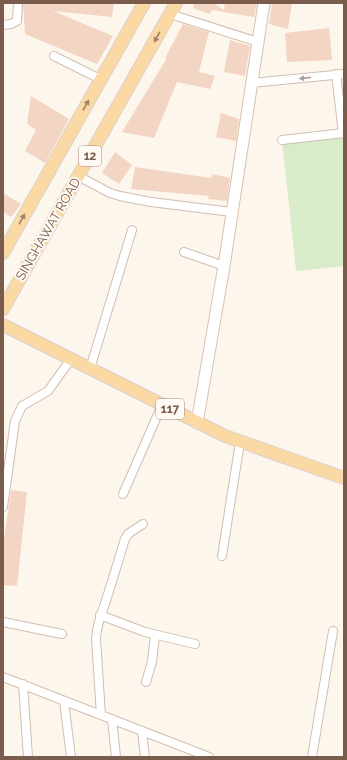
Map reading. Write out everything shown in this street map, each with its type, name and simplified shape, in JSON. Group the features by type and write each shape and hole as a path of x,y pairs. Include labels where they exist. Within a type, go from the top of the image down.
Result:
{"main road":[{"name":"SINGHAWAT ROAD","path":"3,253 144,3"},
{"name":"SINGHAWAT ROAD","path":"3,309 176,3"},
{"name":"117","path":"3,325 225,436 344,478"}],"street":[{"path":"3,25 12,24 16,20 18,3"},
{"path":"197,423 224,266 264,3"},
{"path":"170,14 258,42"},
{"path":"54,56 100,79"},
{"path":"252,83 340,74 343,133 282,140"},
{"path":"78,176 110,193 120,196 152,202 232,212"},
{"path":"90,369 132,230"},
{"path":"184,252 224,266"},
{"path":"3,507 15,421 22,406 48,391 71,359"},
{"path":"123,494 162,404"},
{"path":"222,556 240,442"},
{"path":"100,715 96,639 97,627 125,539 128,534 143,524"},
{"path":"100,615 155,635 195,644"},
{"path":"3,622 62,634"},
{"path":"312,757 333,631"},
{"path":"146,682 152,662 155,635"},
{"path":"3,677 209,757"},
{"path":"23,684 28,757"},
{"path":"64,701 71,757"},
{"path":"112,719 116,757"},
{"path":"142,731 145,757"}],"green space":[{"path":"344,133 344,266 296,271 282,140"}],"building":[{"path":"23,3 114,3 112,17 53,11 113,36 97,64 25,34"},
{"path":"194,3 215,3 224,10 225,3 257,3 254,17 212,10 210,14 193,8"},
{"path":"272,3 292,3 288,29 269,24"},
{"path":"183,24 209,32 199,72 215,76 210,89 177,82 154,138 122,132 167,58 165,58"},
{"path":"329,28 332,60 287,62 285,33"},
{"path":"230,40 250,46 245,76 224,72"},
{"path":"31,96 69,119 45,163 25,151 36,130 27,124"},
{"path":"221,113 239,119 236,141 216,137"},
{"path":"115,152 132,165 119,184 102,173"},
{"path":"135,167 211,178 212,174 230,178 227,201 208,199 209,196 131,189"},
{"path":"3,193 21,204 11,217 3,212"},
{"path":"11,490 27,492 17,586 3,585 3,547"}]}
